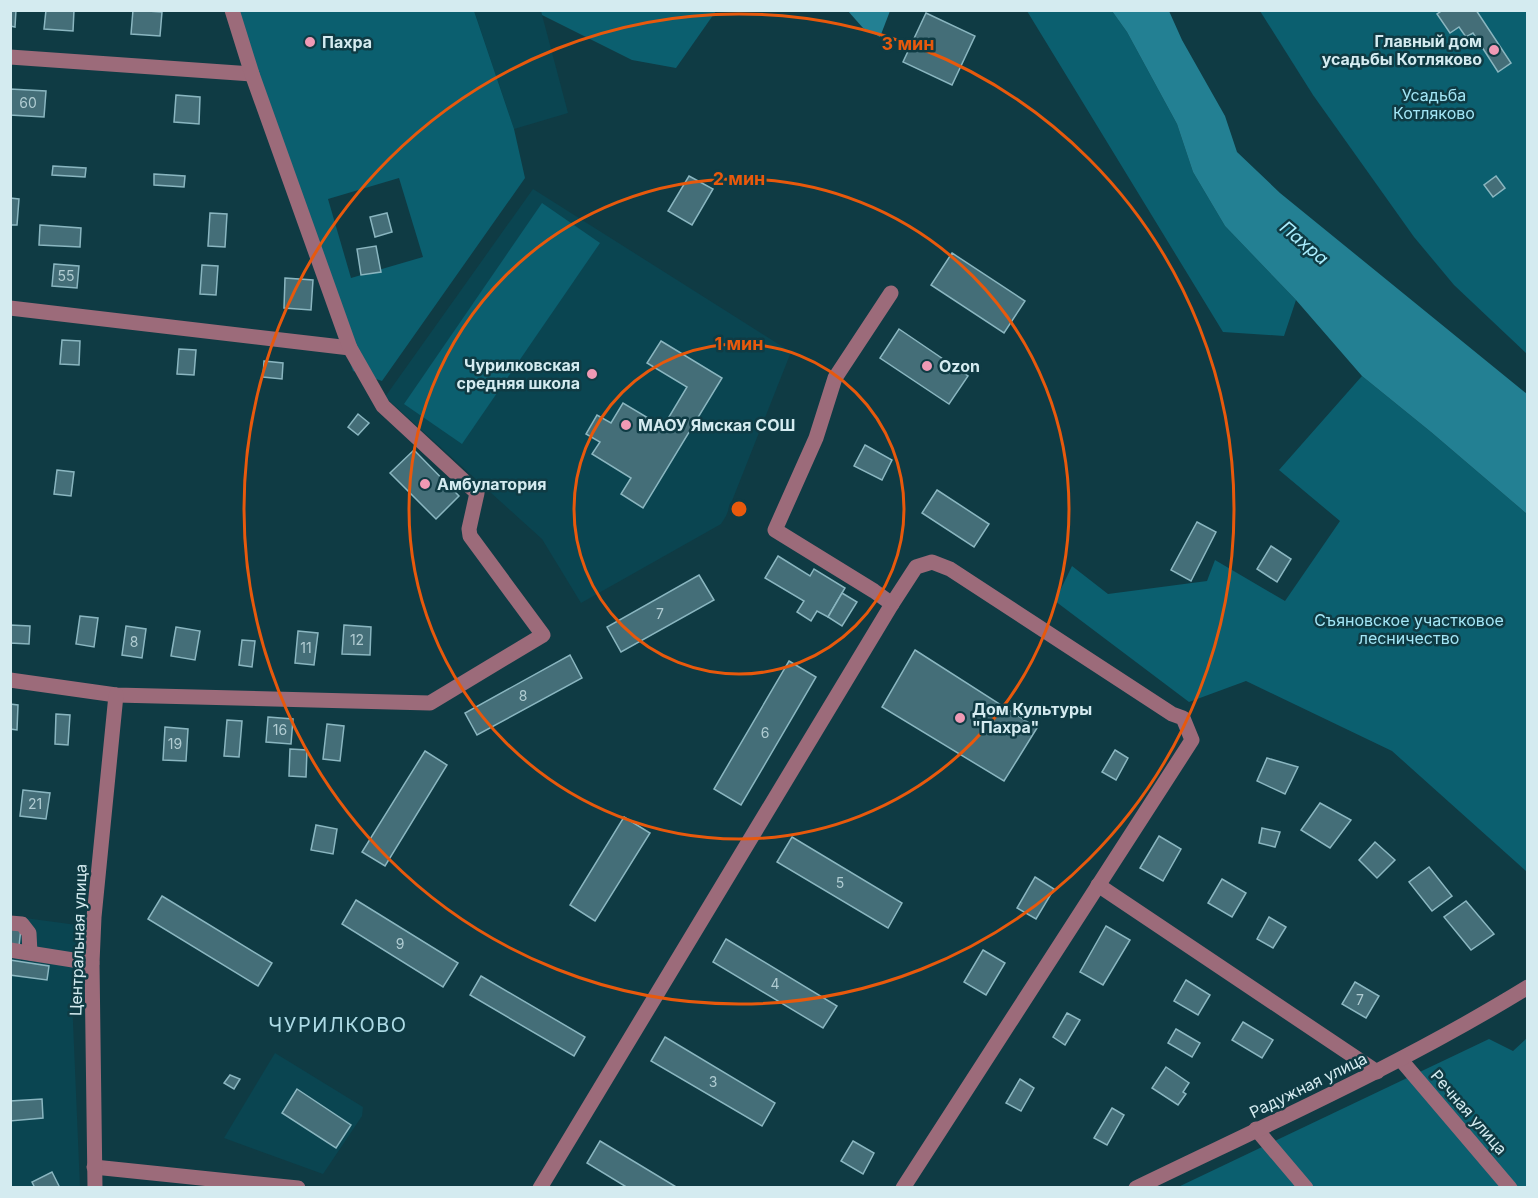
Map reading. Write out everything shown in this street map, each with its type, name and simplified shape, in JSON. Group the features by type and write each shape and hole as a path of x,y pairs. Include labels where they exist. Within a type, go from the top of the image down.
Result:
{"street":[{"path":"10,680 116,695 430,704 543,635 470,536 468,529 477,493 383,406 350,348 252,74 232,10"},
{"path":"10,57 252,74"},
{"path":"891,293 835,378 816,438 775,531 892,604"},
{"path":"10,308 350,348"},
{"path":"540,1188 892,604 916,567 932,562 950,569 1172,714 1183,718 1192,740 903,1188"},
{"name":"Центральная улица","path":"95,1188 92,963 94,917 116,695"},
{"path":"1098,885 1377,1072"},
{"path":"10,923 22,924 29,933 30,953"},
{"path":"10,950 92,963"},
{"name":"Радужная улица","path":"1136,1188 1401,1060 1527,987"},
{"name":"Речная улица","path":"1401,1060 1510,1188"},
{"path":"1257,1130 1306,1188"},
{"path":"94,1167 298,1188"}],"shaded area":[{"path":"474,11 541,11 568,113 514,129"},
{"name":"Чурилковская средняя школа","path":"533,189 791,352 721,524 581,603 542,539 385,397"},
{"path":"10,916 77,925 72,999 80,1187 11,1187"},
{"path":"275,1053 363,1107 362,1116 323,1174 224,1138"}],"green space":[{"path":"541,10 716,11 676,68 632,60 542,15"},
{"path":"231,11 474,11 514,129 525,178 382,381 353,371","holes":["399,178 423,257 351,278 328,199"]},
{"path":"1027,11 1112,11 1127,32 1177,124 1193,172 1225,226 1296,300 1284,336 1223,332"},
{"name":"Усадьба Котляково","path":"1260,11 1527,11 1527,354 1454,285 1414,237 1313,95"},
{"path":"542,203 600,243 462,444 404,404"},
{"name":"Съяновское участковое лесничество","path":"1362,376 1527,514 1527,872 1392,751 1246,681 1189,702 1055,601 1072,566 1108,594 1207,581 1215,560 1285,601 1340,521 1279,470"},
{"path":"1527,1038 1527,1187 1176,1188 1489,1039 1513,1051"}],"water":[{"path":"848,11 890,11 880,37 863,28"},
{"path":"1112,11 1169,11 1182,40 1225,116 1237,152 1280,193 1527,394 1527,514 1362,376 1296,300 1225,226 1193,172 1177,124 1127,32"}],"building":[{"path":"10,10 16,10 15,27 10,26"},
{"path":"46,10 74,10 73,31 44,29"},
{"path":"133,10 162,12 160,36 131,34"},
{"name":"Главный дом усадьбы Котляково","path":"1443,10 1476,10 1511,63 1498,72 1473,33 1466,37 1459,27 1450,33 1437,14"},
{"path":"926,13 975,36 952,85 903,62"},
{"path":"10,89 46,91 44,117 10,115"},
{"path":"176,95 200,97 199,124 174,122"},
{"path":"53,166 86,168 85,177 52,175"},
{"path":"154,174 185,176 184,187 154,185"},
{"path":"689,176 713,189 692,225 668,211"},
{"path":"1496,176 1505,188 1493,197 1484,185"},
{"path":"10,198 19,199 17,225 10,225"},
{"path":"210,213 227,214 225,247 208,246"},
{"path":"387,213 392,232 375,237 370,217"},
{"path":"40,225 81,228 80,247 39,245"},
{"path":"376,246 381,272 361,275 357,249"},
{"path":"952,253 1025,301 1004,333 931,285"},
{"path":"54,264 79,266 77,288 52,286"},
{"path":"202,265 218,266 216,295 200,294"},
{"path":"285,278 313,280 311,310 284,308"},
{"path":"899,329 968,376 949,404 880,358"},
{"path":"62,340 80,341 79,365 60,364"},
{"name":"МАОУ Ямская СОШ","path":"661,341 722,378 643,508 621,494 631,478 592,454 600,442 586,434 597,415 611,423 623,403 663,427 687,387 647,363"},
{"path":"179,349 196,350 194,375 177,374"},
{"path":"264,361 283,363 282,379 263,377"},
{"path":"358,414 369,423 358,435 348,427"},
{"path":"865,445 892,460 882,480 854,466"},
{"name":"Амбулатория","path":"414,450 459,496 436,519 390,473"},
{"path":"57,470 74,472 71,496 54,494"},
{"path":"937,490 989,524 974,547 922,513"},
{"path":"1197,522 1216,532 1191,581 1171,570"},
{"path":"1271,546 1291,559 1277,582 1257,569"},
{"path":"778,556 810,576 814,569 845,588 828,617 817,611 811,621 797,612 804,601 765,578"},
{"path":"699,575 714,600 621,652 607,627"},
{"path":"842,593 857,602 842,626 828,617"},
{"path":"80,616 98,618 94,647 76,644"},
{"path":"10,625 30,626 29,644 10,643"},
{"path":"344,625 371,627 370,655 342,654"},
{"path":"126,626 146,629 142,658 122,655"},
{"path":"176,627 200,631 195,660 171,656"},
{"path":"298,631 318,633 314,665 295,663"},
{"path":"242,640 255,641 252,667 239,665"},
{"name":"Дом Культуры \"Пахра\"","path":"915,650 1037,728 1004,781 882,707"},
{"path":"570,655 582,678 477,735 465,713"},
{"path":"789,661 816,677 741,805 714,789"},
{"path":"10,704 18,705 17,730 10,729"},
{"path":"56,714 70,715 68,745 55,744"},
{"path":"268,717 293,719 291,744 266,742"},
{"path":"227,720 242,721 239,757 224,756"},
{"path":"327,724 344,726 340,761 323,759"},
{"path":"165,727 188,729 186,761 163,760"},
{"path":"290,749 307,750 306,777 289,776"},
{"path":"1115,750 1128,758 1116,780 1102,772"},
{"path":"425,751 447,765 385,866 362,852"},
{"path":"1267,758 1298,767 1285,794 1257,781"},
{"path":"23,790 50,793 46,819 20,816"},
{"path":"1320,803 1351,820 1330,848 1301,830"},
{"path":"624,817 650,833 595,921 570,905"},
{"path":"316,825 337,829 333,854 311,850"},
{"path":"1262,828 1280,832 1275,847 1259,843"},
{"path":"1159,836 1181,849 1163,881 1140,868"},
{"path":"792,837 902,903 888,928 777,862"},
{"path":"1375,842 1395,860 1377,878 1359,860"},
{"path":"1429,867 1452,896 1432,911 1409,882"},
{"path":"1035,877 1054,889 1036,919 1017,908"},
{"path":"1222,879 1246,893 1232,917 1208,903"},
{"path":"162,896 272,963 258,986 148,919"},
{"path":"356,900 458,963 443,987 342,924"},
{"path":"1466,901 1494,934 1471,950 1444,917"},
{"path":"1269,917 1286,927 1273,948 1257,939"},
{"path":"10,926 21,928 19,946 10,944"},
{"path":"1106,926 1130,940 1103,985 1080,972"},
{"path":"726,939 837,1006 823,1028 713,962"},
{"path":"983,950 1005,963 986,995 964,982"},
{"path":"10,960 49,966 47,980 10,975"},
{"path":"481,976 585,1037 574,1056 470,995"},
{"path":"1186,980 1210,995 1198,1015 1174,1001"},
{"path":"1355,982 1379,996 1366,1018 1342,1004"},
{"path":"1067,1013 1080,1020 1065,1045 1053,1037"},
{"path":"1243,1022 1273,1040 1262,1058 1232,1040"},
{"path":"1176,1029 1200,1043 1192,1057 1168,1043"},
{"path":"665,1037 775,1103 762,1126 651,1061"},
{"path":"1166,1067 1189,1083 1183,1092 1186,1094 1178,1105 1152,1088"},
{"path":"230,1075 240,1079 234,1089 224,1083"},
{"path":"1020,1079 1034,1088 1021,1111 1006,1103"},
{"path":"297,1089 351,1125 336,1148 282,1113"},
{"path":"42,1099 43,1118 10,1121 10,1101"},
{"path":"1112,1108 1124,1115 1107,1145 1094,1138"},
{"path":"600,1141 678,1188 628,1188 587,1163"},
{"path":"853,1141 874,1153 863,1174 841,1161"},
{"path":"52,1172 60,1188 35,1188 32,1182"}],"place":[{"name":"Пахра","path":"310,42"},
{"name":"Главный дом усадьбы Котляково","path":"1494,50"},
{"name":"Ozon","path":"927,366"},
{"name":"Чурилковская средняя школа","path":"592,374"},
{"name":"МАОУ Ямская СОШ","path":"626,425"},
{"name":"Амбулатория","path":"425,484"},
{"name":"Дом Культуры \"Пахра\"","path":"960,718"}],"district":[{"name":"ЧУРИЛКОВО","path":"338,1025"}]}
